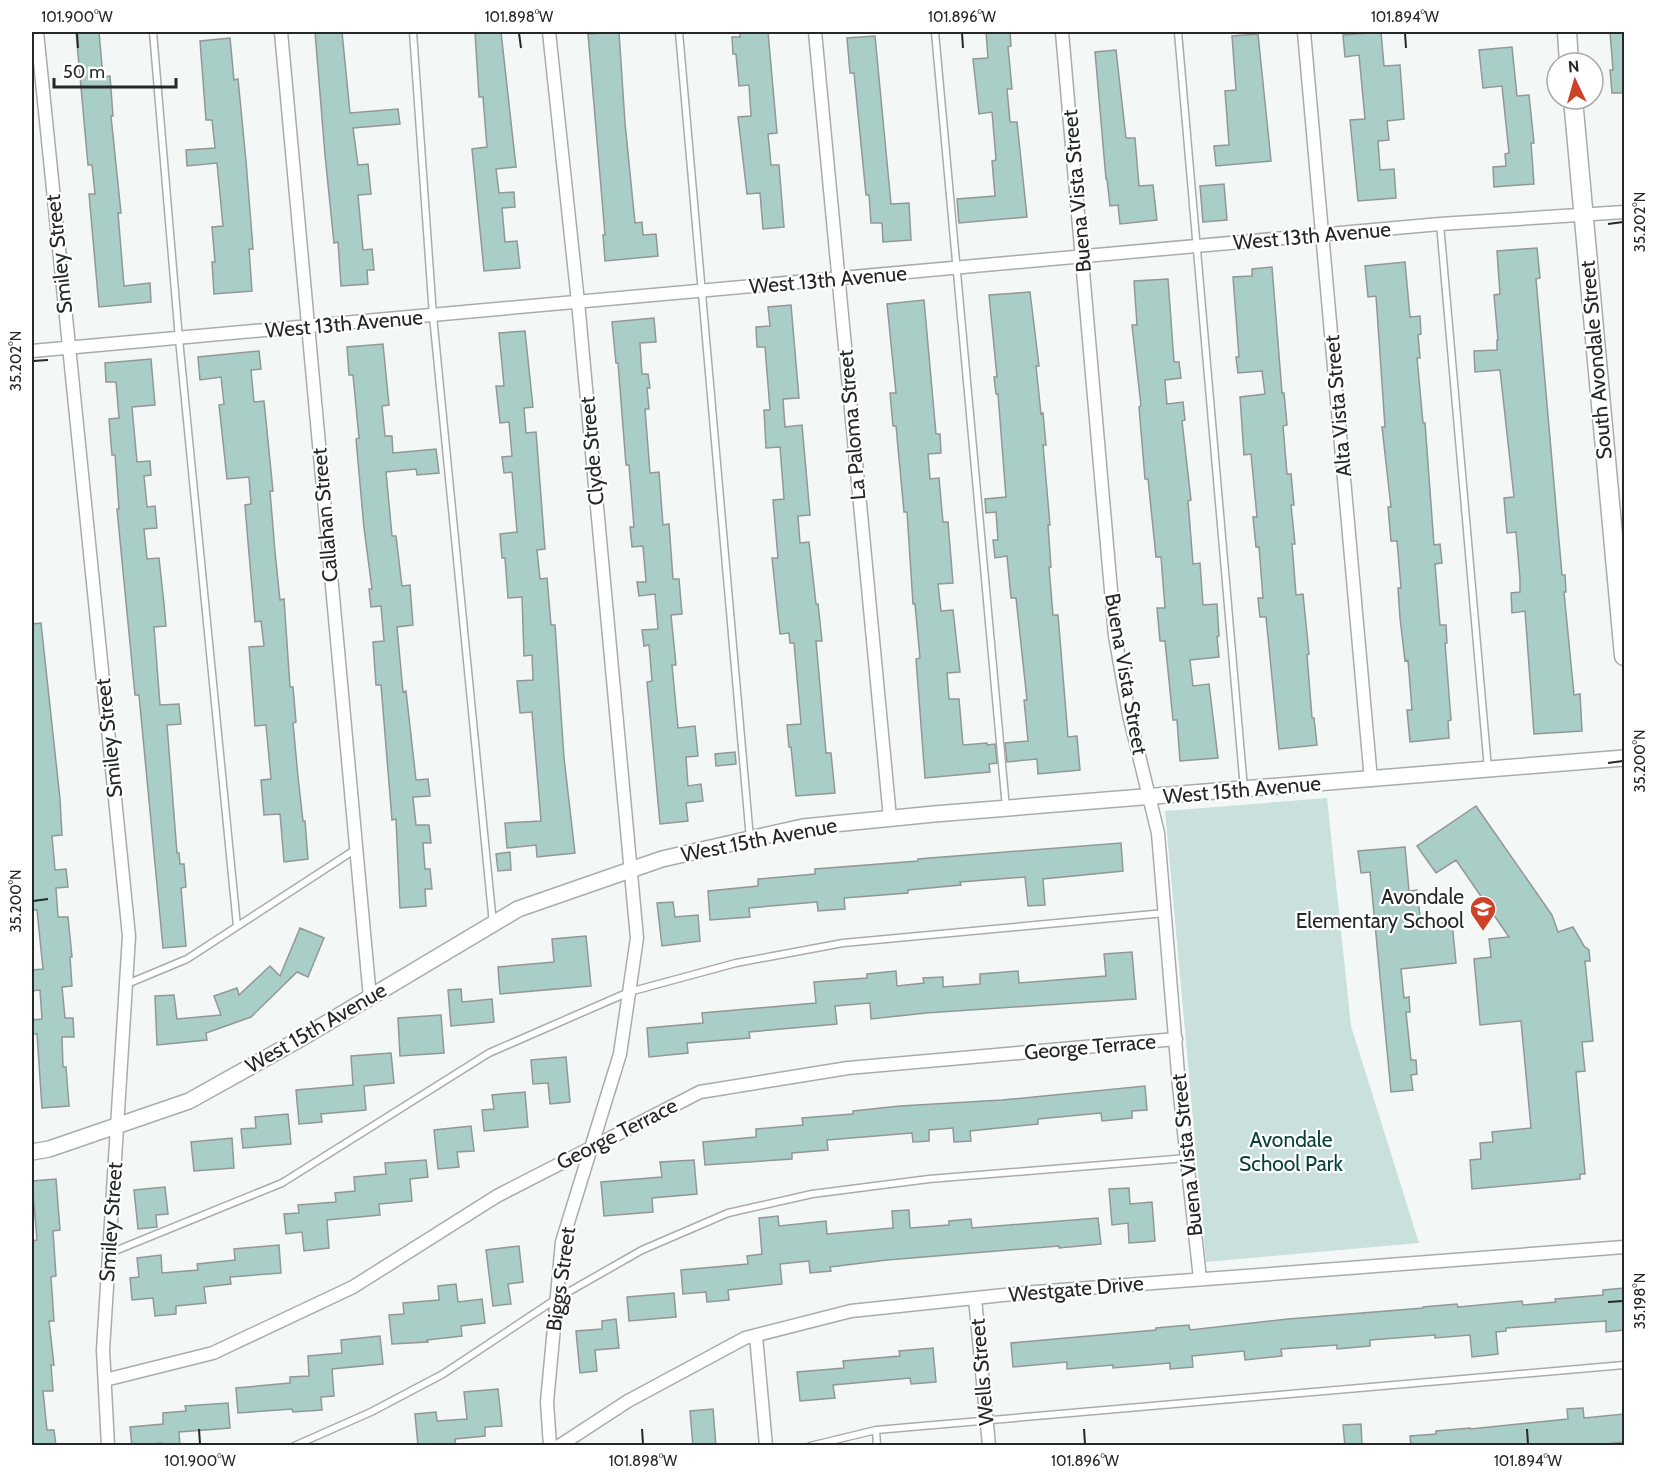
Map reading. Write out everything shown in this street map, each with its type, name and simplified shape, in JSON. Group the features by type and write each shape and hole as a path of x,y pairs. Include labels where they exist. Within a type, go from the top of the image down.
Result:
{"main road":[{"path":"1567,32 1568,51"},
{"name":"South Avondale Street","path":"1574,111 1624,656"}],"street":[{"name":"Smiley Street","path":"37,32 129,936 103,1350 108,1446"},
{"name":"Callahan Street","path":"280,32 370,998"},
{"name":"Clyde Street","path":"549,32 578,302 631,870"},
{"name":"La Paloma Street","path":"815,32 890,818"},
{"name":"Buena Vista Street","path":"1062,32 1115,636 1129,715 1158,833 1200,1279"},
{"name":"Alta Vista Street","path":"1304,32 1324,235 1371,780"},
{"name":"West 13th Avenue","path":"32,351 1440,224 1624,212"},
{"name":"West 15th Avenue","path":"32,1152 49,1149 189,1101 370,998 518,909 662,859 803,827 1006,808 1624,758"},
{"name":"Biggs Street","path":"550,1446 547,1402 562,1242 620,1054 637,938 631,870"},
{"name":"George Terrace","path":"105,1380 213,1353 353,1287 497,1196 700,1092 848,1068 1176,1040"},
{"name":"Westgate Drive","path":"559,1446 628,1401 745,1338 851,1311 1200,1279 1624,1247"},
{"name":"Wells Street","path":"975,1298 989,1446"},
{"path":"756,1336 766,1446"}],"lane":[{"path":"153,32 179,339 237,926"},
{"path":"413,32 434,315 493,924"},
{"path":"679,32 750,839"},
{"path":"935,32 1006,808"},
{"path":"1178,32 1244,790"},
{"path":"1440,224 1488,770"},
{"path":"126,984 187,959 356,849"},
{"path":"110,1253 282,1183 489,1053 629,992 736,963 843,943 1165,913"},
{"path":"294,1446 371,1412 443,1374 556,1299 642,1250 728,1213 812,1194 928,1179 1187,1158"},
{"path":"810,1446 876,1430 986,1419 1624,1365"},
{"path":"876,1430 877,1446"}],"green space":[{"name":"Avondale School Park","path":"1327,798 1351,1026 1419,1243 1206,1262 1165,811"}],"building":[{"path":"76,32 99,32 103,77 110,76 113,116 111,116 121,213 118,213 124,286 150,283 151,302 99,307 89,194 95,194 92,165 88,165"},
{"path":"315,32 342,32 350,113 398,109 400,124 353,128 358,165 368,164 371,194 358,195 363,250 372,249 374,270 367,270 368,284 341,286 338,242 334,243"},
{"path":"475,32 501,32 516,167 496,169 499,193 514,192 515,207 502,208 505,242 517,241 520,268 484,271 472,149 487,147 483,97 479,97"},
{"path":"619,32 635,223 642,222 643,235 656,234 658,256 605,261 603,235 605,235 588,34"},
{"path":"740,32 768,32 777,133 768,134 771,165 779,165 784,227 763,229 760,193 747,194 738,117 751,116 749,85 739,86 732,37 740,37"},
{"path":"986,32 1010,32 1011,46 1008,47 1012,89 1007,89 1010,122 1017,122 1027,217 959,223 957,199 995,196 992,161 996,160 992,112 979,114 973,59 988,58"},
{"path":"1381,32 1384,66 1400,65 1404,119 1387,121 1389,140 1378,141 1380,170 1394,169 1396,198 1358,201 1350,120 1365,119 1359,55 1345,57 1343,35"},
{"path":"1610,32 1624,32 1624,93 1612,93"},
{"path":"1258,34 1271,161 1216,166 1214,146 1229,145 1225,91 1236,90 1232,36"},
{"path":"875,36 891,204 909,203 911,240 883,242 882,223 871,223 869,195 866,195 854,73 850,73 847,38"},
{"path":"230,38 234,80 238,79 246,161 253,249 249,249 252,291 214,294 212,262 215,262 212,227 223,226 217,163 187,166 186,150 215,148 212,120 206,120 200,41"},
{"path":"1512,47 1517,96 1529,95 1534,143 1531,143 1534,184 1494,187 1493,167 1506,166 1505,154 1509,153 1502,86 1483,88 1479,50"},
{"path":"1116,50 1126,138 1135,138 1139,186 1153,185 1157,220 1120,224 1118,205 1110,206 1095,52"},
{"path":"1224,184 1227,220 1203,222 1200,186"},
{"path":"1537,248 1540,278 1536,279 1562,575 1565,575 1566,592 1564,592 1574,695 1580,694 1582,731 1534,734 1525,611 1512,613 1511,593 1520,592 1520,579 1516,532 1507,533 1504,498 1514,497 1500,370 1475,372 1474,351 1497,350 1494,295 1500,294 1497,251"},
{"path":"1405,262 1410,317 1420,316 1421,334 1418,335 1420,358 1417,358 1423,423 1425,423 1434,545 1440,544 1442,563 1435,564 1440,625 1446,625 1447,643 1445,643 1451,720 1448,721 1449,738 1410,742 1407,710 1412,710 1408,660 1405,661 1400,618 1398,588 1401,588 1397,541 1391,541 1388,507 1391,507 1382,427 1385,427 1376,296 1368,297 1365,266"},
{"path":"1272,267 1282,393 1284,393 1287,425 1283,426 1287,474 1291,474 1294,505 1291,505 1295,544 1292,544 1296,595 1303,594 1312,718 1314,718 1317,745 1279,749 1266,617 1260,617 1258,598 1263,598 1259,547 1256,547 1253,517 1257,517 1251,454 1244,455 1240,397 1265,394 1262,371 1238,373 1236,357 1239,357 1233,277 1252,276 1252,269"},
{"path":"1168,279 1174,362 1179,362 1181,378 1165,380 1167,404 1183,402 1185,420 1182,421 1191,500 1188,501 1193,564 1200,563 1203,605 1217,604 1219,636 1217,637 1219,657 1190,660 1193,686 1209,684 1218,758 1180,761 1177,720 1173,720 1165,641 1160,641 1157,608 1165,608 1161,557 1156,557 1148,479 1145,479 1139,407 1141,406 1132,325 1137,325 1134,281"},
{"path":"1030,292 1046,445 1043,445 1050,525 1048,525 1051,567 1049,567 1053,615 1058,615 1068,737 1077,736 1080,770 1038,774 1037,759 1007,762 1005,743 1028,741 1024,700 1027,700 1016,598 1011,598 1007,556 995,558 993,540 998,540 996,512 986,513 985,499 1006,497 998,394 996,394 994,377 997,377 989,295"},
{"path":"924,300 936,434 940,434 941,453 928,454 930,479 939,478 943,522 948,522 953,583 938,584 941,611 953,610 960,672 947,673 949,699 959,699 963,745 995,744 997,763 989,764 990,772 925,778 916,659 920,658 915,604 913,604 907,512 904,512 896,426 893,426 890,393 896,393 887,304"},
{"path":"791,305 799,398 783,399 785,427 802,425 810,515 798,516 800,543 809,542 816,604 818,604 822,641 816,641 826,753 831,753 835,793 796,796 787,725 801,724 794,643 790,643 789,633 780,634 772,558 778,558 773,500 784,499 780,447 766,448 764,410 770,410 765,347 757,347 756,327 770,326 768,307"},
{"path":"654,318 656,342 640,343 642,374 648,374 650,388 647,388 649,409 645,409 650,473 659,472 663,525 669,524 673,579 679,579 682,614 671,615 676,665 672,665 678,728 695,726 698,756 686,757 688,786 701,784 703,801 686,803 688,821 660,824 647,682 652,681 649,645 644,646 642,630 658,629 655,594 639,596 637,582 646,582 643,546 632,547 630,527 634,527 629,465 626,465 618,363 616,363 612,322"},
{"path":"525,331 533,407 524,408 526,433 536,432 545,549 537,550 540,579 547,578 551,625 555,625 564,758 575,853 537,857 536,845 507,848 505,823 541,821 532,712 520,713 517,681 533,680 532,655 524,656 522,597 508,598 505,558 502,558 500,534 517,532 512,472 504,473 502,457 512,456 509,422 500,423 496,386 504,386 499,333"},
{"path":"383,344 389,405 382,406 385,436 392,436 393,453 436,449 439,473 417,475 416,469 386,472 392,536 396,536 402,586 410,585 413,625 397,627 403,692 406,691 416,780 428,779 430,796 413,797 416,825 429,825 431,843 423,843 425,869 430,869 432,889 425,889 426,906 400,908 396,819 392,820 381,685 376,685 373,642 384,641 381,606 371,607 369,589 372,589 356,439 359,438 353,375 349,375 347,347"},
{"path":"259,351 261,369 251,370 254,402 264,401 273,491 270,491 275,552 280,600 284,599 290,687 293,687 296,722 293,723 308,859 284,862 280,814 264,815 261,780 271,779 266,725 255,726 249,647 264,646 261,621 255,622 245,505 251,504 249,477 227,479 219,405 224,404 221,377 200,380 198,357"},
{"path":"151,359 155,405 132,407 137,462 150,461 151,475 144,476 147,507 155,506 157,528 144,529 147,559 159,558 166,626 154,627 160,705 179,704 181,724 167,725 177,853 179,853 180,864 184,864 186,887 181,888 186,946 163,948 139,695 135,695 117,509 119,509 115,455 112,455 109,419 119,418 116,382 106,382 105,363"},
{"path":"41,623 60,799 62,835 52,836 55,870 66,869 68,887 56,888 58,917 68,917 72,957 70,957 72,986 62,987 65,1018 73,1018 74,1037 62,1037 63,1067 66,1067 69,1106 42,1108 37,1034 32,1034 32,1020 42,1019 40,990 32,991 32,970 43,969 37,910 33,910 32,897 32,624"},
{"path":"735,752 736,764 716,766 715,754"},
{"path":"1476,806 1552,915 1558,932 1573,927 1584,946 1589,950 1590,961 1585,961 1593,1041 1582,1042 1585,1071 1576,1072 1585,1174 1580,1174 1580,1179 1472,1189 1470,1160 1481,1159 1480,1143 1493,1142 1492,1132 1531,1128 1521,1021 1480,1025 1474,959 1491,957 1489,939 1509,937 1456,860 1436,873 1417,846"},
{"path":"1121,843 1123,871 1043,879 1045,905 1028,906 1025,877 960,882 961,885 908,890 908,893 844,898 845,909 818,911 817,902 749,908 750,917 710,920 708,891 758,886 758,879 815,874 815,869"},
{"path":"1405,847 1409,891 1417,890 1421,925 1452,922 1456,963 1401,969 1404,998 1409,997 1410,1012 1406,1012 1411,1060 1416,1060 1417,1074 1411,1075 1413,1090 1391,1092 1370,872 1361,873 1358,851"},
{"path":"510,852 511,870 498,871 496,854"},
{"path":"673,902 675,917 698,915 700,941 662,946 657,903"},
{"path":"300,928 324,938 308,977 297,972 251,1017 206,1033 207,1040 157,1045 155,996 174,995 177,1019 221,1015 214,996 237,988 239,995 270,966 280,976"},
{"path":"586,936 591,986 500,994 498,967 554,962 552,939"},
{"path":"1132,952 1136,999 926,1013 871,1019 870,1003 835,1006 837,1024 749,1032 750,1038 687,1043 688,1053 649,1057 647,1028 703,1023 702,1013 816,1003 814,982 867,978 867,974 896,971 897,986 924,983 923,978 943,977 943,987 980,984 980,974 1018,971 1019,983 1106,976 1104,954"},
{"path":"461,989 462,1002 492,999 494,1022 451,1026 448,990"},
{"path":"441,1015 444,1053 400,1056 398,1018"},
{"path":"391,1053 394,1083 364,1086 366,1110 321,1114 322,1122 299,1124 296,1090 353,1085 351,1056"},
{"path":"566,1057 570,1102 550,1104 548,1083 533,1084 531,1060"},
{"path":"1145,1086 1147,1110 1132,1111 1132,1118 1102,1121 1101,1113 1038,1119 1038,1124 970,1131 971,1141 954,1142 953,1128 929,1130 929,1141 913,1142 912,1133 827,1140 828,1150 792,1153 792,1159 705,1165 703,1142 756,1137 756,1129 803,1125 802,1118 853,1114 853,1111 900,1106 1002,1100"},
{"path":"525,1092 528,1127 484,1131 482,1110 494,1109 492,1095"},
{"path":"288,1114 291,1144 243,1148 241,1129 256,1128 255,1117"},
{"path":"471,1126 474,1151 457,1152 459,1167 438,1169 434,1130"},
{"path":"232,1138 234,1168 194,1171 191,1142"},
{"path":"426,1160 428,1177 410,1179 412,1201 379,1204 380,1215 327,1220 329,1248 304,1251 302,1232 286,1234 284,1214 299,1213 298,1205 336,1202 335,1193 355,1191 354,1177 386,1174 385,1163"},
{"path":"694,1160 697,1194 652,1198 653,1212 604,1216 601,1182 662,1177 660,1162"},
{"path":"56,1179 60,1230 53,1231 56,1276 51,1277 54,1321 49,1321 54,1365 51,1365 53,1391 43,1391 47,1430 54,1430 56,1446 32,1446 32,1241 37,1240 32,1181"},
{"path":"165,1187 168,1214 156,1215 157,1227 138,1229 134,1190"},
{"path":"1129,1188 1130,1204 1152,1202 1155,1241 1129,1243 1128,1223 1112,1225 1109,1189"},
{"path":"909,1210 910,1228 949,1225 949,1221 971,1219 972,1228 1098,1218 1101,1244 887,1260 830,1267 831,1271 810,1273 809,1261 780,1264 782,1284 728,1290 729,1300 707,1302 706,1292 683,1294 681,1270 748,1264 747,1256 762,1254 759,1218 778,1216 779,1226 826,1221 827,1234 893,1228 892,1211"},
{"path":"279,1245 281,1273 230,1277 231,1284 204,1287 206,1303 176,1306 176,1314 155,1316 153,1298 132,1300 130,1278 139,1277 137,1258 161,1255 162,1273 198,1270 197,1264 235,1260 234,1249"},
{"path":"519,1246 523,1282 508,1284 511,1304 493,1306 486,1250"},
{"path":"456,1284 458,1302 482,1299 485,1323 461,1326 462,1336 427,1340 428,1342 392,1344 389,1315 404,1314 403,1303 439,1300 438,1286"},
{"path":"1624,1288 1624,1330 1606,1332 1606,1321 1506,1328 1506,1331 1496,1332 1498,1354 1472,1357 1470,1335 1435,1338 1435,1335 1370,1340 1370,1346 1337,1349 1337,1345 1281,1349 1282,1356 1245,1360 1244,1351 1192,1356 1193,1367 1170,1369 1170,1363 1067,1369 1067,1362 1013,1367 1011,1343 1189,1325 1190,1330 1457,1304 1458,1307 1522,1301 1523,1305 1556,1302 1555,1299 1603,1295 1603,1290"},
{"path":"674,1293 676,1317 629,1321 627,1297"},
{"path":"616,1319 619,1348 595,1350 597,1371 580,1373 576,1331 602,1329 602,1321"},
{"path":"380,1336 383,1364 332,1369 334,1396 321,1397 322,1410 293,1412 292,1409 238,1413 236,1388 290,1383 290,1377 309,1376 308,1356 342,1353 341,1340"},
{"path":"933,1348 936,1382 911,1384 910,1378 833,1385 835,1398 800,1401 797,1372 844,1368 843,1361 900,1356 899,1351"},
{"path":"498,1389 502,1426 485,1427 485,1436 455,1439 456,1446 418,1446 415,1414 436,1412 437,1421 467,1419 464,1392"},
{"path":"228,1403 230,1428 179,1432 180,1446 161,1446 161,1443 132,1446 130,1427 163,1424 163,1413 186,1411 185,1406"},
{"path":"1583,1408 1584,1418 1624,1414 1624,1442 1586,1446 1411,1446 1410,1436 1436,1434 1436,1431 1568,1419 1567,1409"},
{"path":"713,1409 716,1446 693,1446 690,1411"},
{"path":"1361,1424 1362,1446 1345,1446 1343,1425"}],"place":[{"name":"Avondale Elementary School","path":"1483,932"}]}
